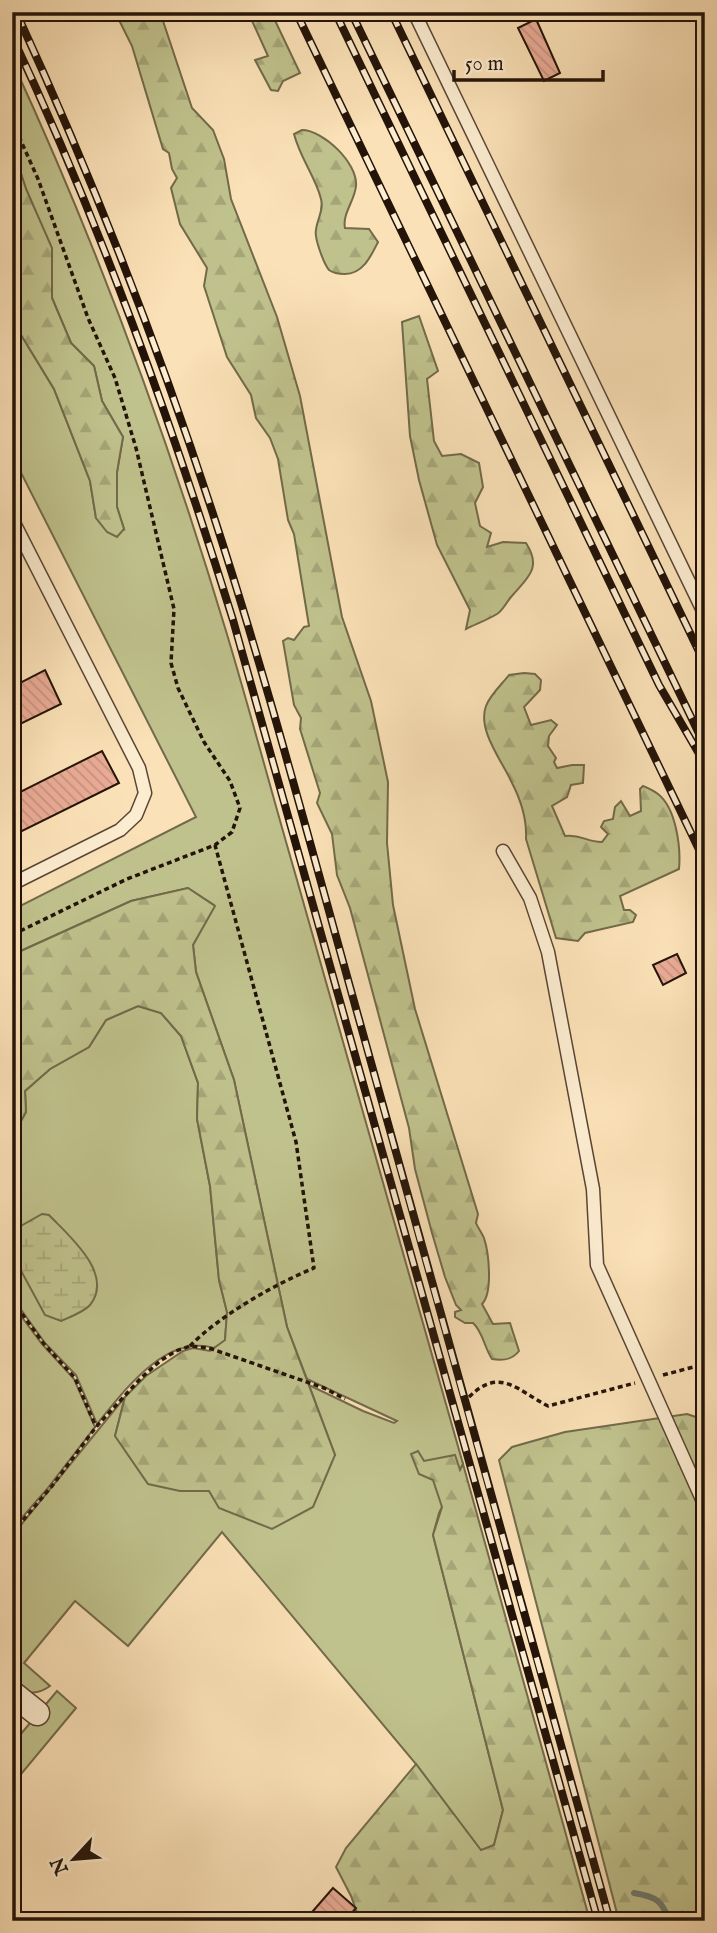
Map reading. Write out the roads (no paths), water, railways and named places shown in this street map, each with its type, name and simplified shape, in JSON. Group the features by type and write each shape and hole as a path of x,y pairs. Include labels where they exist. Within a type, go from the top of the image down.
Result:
{"street":[{"path":"12,1693 37,1713"}],"lane":[{"path":"414,12 705,615"},
{"path":"12,519 139,768 145,793 136,815 120,830 12,884"},
{"path":"503,851 530,898 548,952 593,1189 597,1265 705,1506"}],"waterway":[{"path":"634,1893 657,1901 670,1921"}],"railway":[{"path":"16,12 71,136 147,325 193,453 254,644 610,1921"},
{"path":"296,12 705,862"},
{"path":"335,12 659,685 705,764"},
{"path":"351,12 705,746"},
{"path":"391,12 705,664"},
{"path":"12,36 45,107 133,324 185,471 233,620 598,1921"}]}
